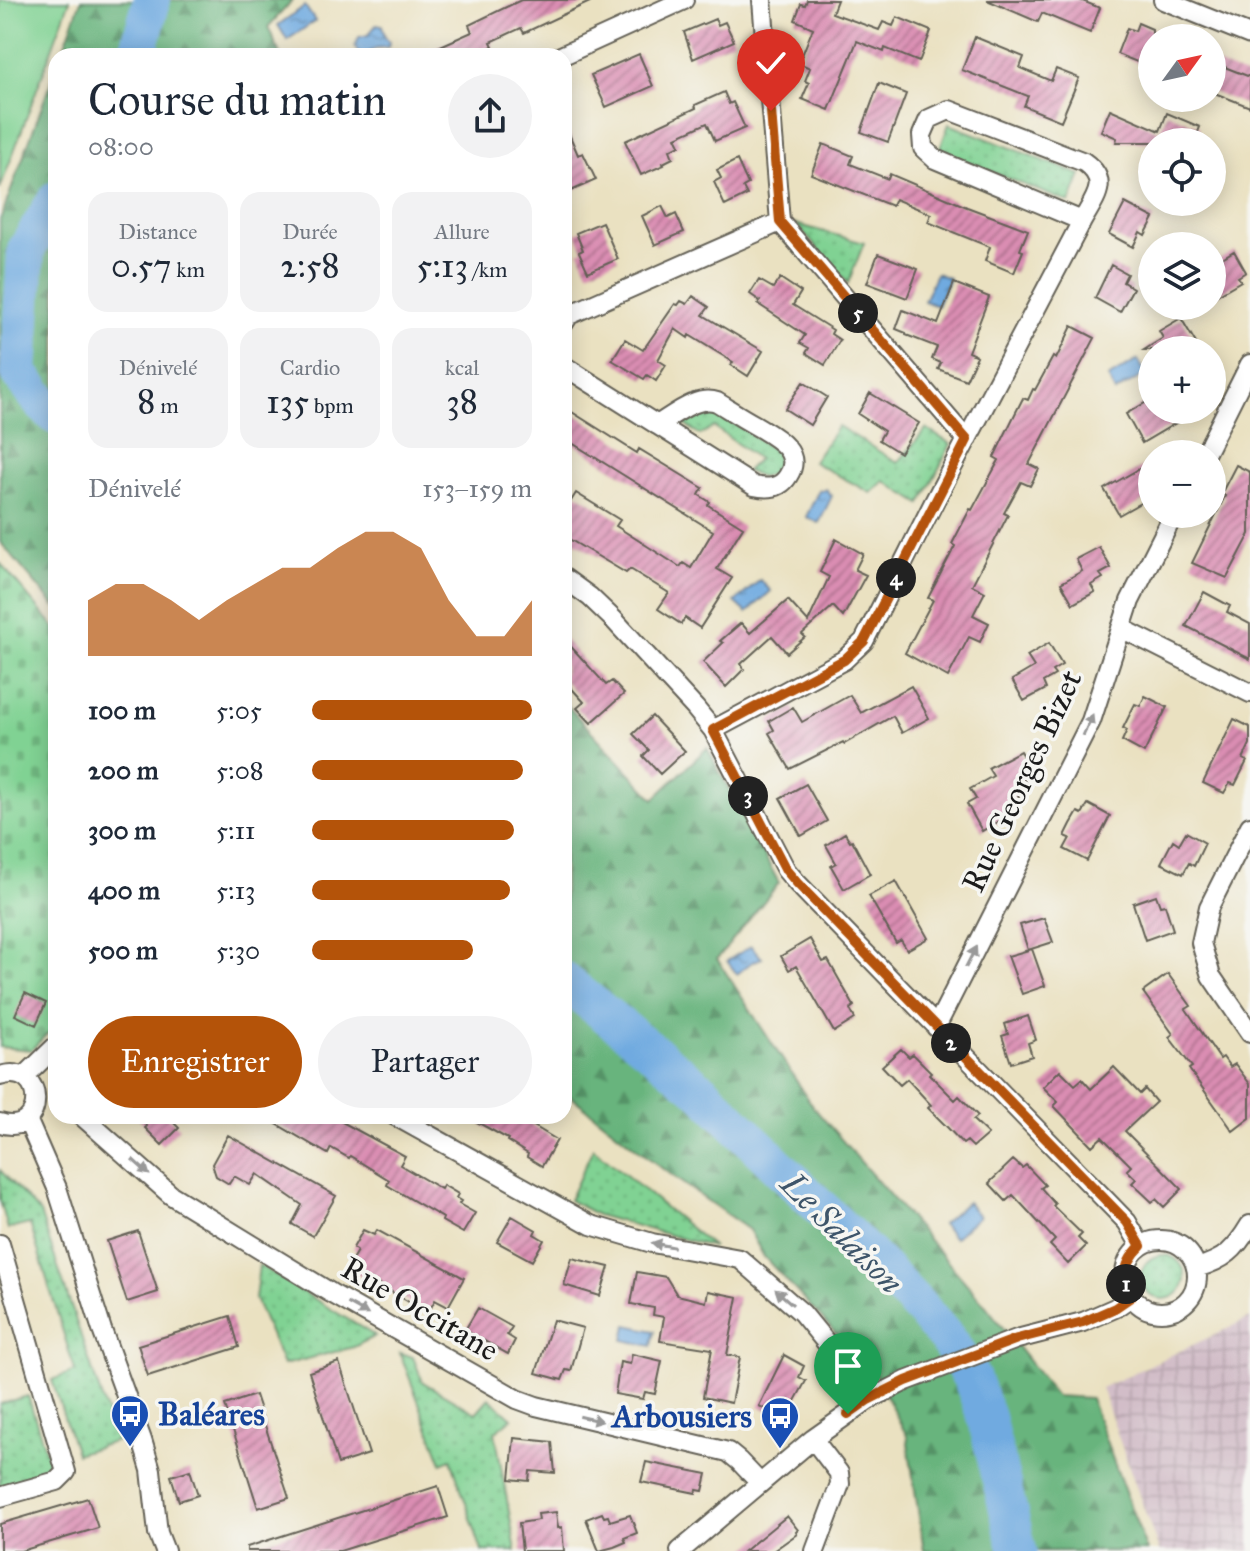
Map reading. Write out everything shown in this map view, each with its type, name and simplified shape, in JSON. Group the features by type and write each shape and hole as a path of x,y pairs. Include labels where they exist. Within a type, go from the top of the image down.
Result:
{"street":[{"path":"572,50 652,6 684,0"},
{"path":"762,0 780,222 967,440"},
{"path":"1174,2 1250,35"},
{"path":"713,730 844,660 864,641 1099,189 1093,169 1084,162 949,110 929,119 922,135 923,148 935,159 1082,221"},
{"path":"572,311 780,222"},
{"path":"1212,440 1250,364"},
{"path":"572,371 657,425 754,486 776,486 791,472 790,453 785,445 717,402 700,401 657,425"},
{"name":"Rue Georges Bizet","path":"936,1027 1091,721 1130,601 1167,528"},
{"path":"572,584 614,620 713,730 786,870 1127,1222 1141,1246"},
{"path":"1121,628 1250,693"},
{"path":"1250,826 1209,907 1201,943 1211,976 1250,1033"},
{"path":"24,1077 48,1054"},
{"path":"0,1076 14,1074 24,1077 36,1097 36,1105 27,1119 15,1125 0,1123"},
{"path":"36,1097 48,1098"},
{"path":"27,1119 57,1188 102,1330 142,1440 151,1470 158,1533 165,1551"},
{"name":"Rue Occitane","path":"91,1124 171,1195 331,1293 517,1399 728,1452 760,1483"},
{"path":"409,1124 591,1225 652,1243 740,1259 802,1313 868,1400"},
{"path":"1196,1268 1220,1260 1232,1252 1250,1225"},
{"path":"1152,1241 1172,1242 1189,1253 1196,1268 1194,1289 1188,1299 1167,1312 1155,1312 1138,1304 1127,1290 1126,1266 1131,1255 1152,1241"},
{"path":"0,1244 66,1472 57,1481 0,1497"},
{"path":"680,1551 813,1439 868,1400 906,1381 1017,1339 1083,1322 1131,1297"},
{"path":"813,1439 839,1473 840,1484 815,1551"}],"shaded area":[{"path":"1250,1318 1250,1551 1159,1551 1101,1388"}],"green space":[{"path":"0,0 70,0 52,48 48,48 48,59 0,189"},
{"path":"81,0 293,0 268,27 277,48 64,48"},
{"path":"48,90 48,599 0,542 0,220"},
{"path":"949,124 1081,175 1070,203 939,151"},
{"path":"796,224 864,243 848,283"},
{"path":"712,409 777,452 777,473 762,477 746,471 758,459 714,427 700,435 683,423"},
{"path":"838,426 898,463 926,429 951,444 921,504 884,481 871,493 813,462"},
{"path":"0,563 48,620 48,1033 31,1050 0,1047"},
{"path":"572,711 654,799 707,748 779,883 717,959 814,1108 986,1306 1056,1396 1090,1398 1147,1551 924,1551 907,1436 875,1375 764,1257 749,1230 668,1173 572,1097"},
{"path":"593,1148 713,1247 597,1215 569,1200"},
{"path":"0,1170 40,1213 116,1441 76,1454 52,1380 75,1371 30,1224 8,1229 0,1200"},
{"path":"1163,1255 1178,1262 1185,1277 1178,1292 1163,1299 1148,1292 1141,1277 1148,1262"},
{"path":"259,1265 375,1336 354,1347 283,1365 255,1299"},
{"path":"400,1353 413,1357 423,1382 476,1413 489,1398 512,1418 495,1432 516,1551 482,1551 451,1459 442,1463"},
{"path":"28,1396 52,1471 0,1487 0,1404"}],"water":[{"path":"305,6 315,21 287,40 278,25"},
{"path":"377,24 382,25 388,47 356,48 359,37 368,35"},
{"path":"936,273 949,278 937,306 924,301"},
{"path":"1138,360 1138,379 1115,392 1108,378"},
{"path":"826,489 832,496 819,523 806,517 819,490"},
{"path":"760,580 771,591 747,613 735,602"},
{"path":"751,946 762,958 737,974 727,961"},
{"path":"967,1202 979,1216 954,1238 942,1224"},
{"path":"627,1325 655,1331 652,1346 624,1340"}],"building":[{"path":"521,0 594,0 524,33 521,28 491,42 493,46 489,48 436,48 472,32 469,25"},
{"path":"807,0 837,0 832,13 879,30 883,22 893,26 897,17 931,31 919,62 857,41 829,110 802,99 809,83 805,81 810,68 799,63 813,28 795,20 801,4 805,5"},
{"path":"987,0 1080,0 1100,8 1090,33 1042,13 1038,22"},
{"path":"715,19 718,25 725,22 734,41 693,59 684,32"},
{"path":"1138,23 1140,24 1138,62 1117,54 1127,28 1135,31"},
{"path":"975,37 1024,57 1020,68 1051,81 1056,69 1079,78 1061,121 1024,106 1028,96 962,70"},
{"path":"639,54 653,86 606,107 591,75"},
{"path":"1226,68 1250,77 1250,107 1226,98"},
{"path":"879,83 906,94 888,142 861,132"},
{"path":"724,92 729,104 733,102 745,128 715,141 707,123 676,137 680,145 670,150 673,158 641,175 625,141"},
{"path":"1110,109 1153,128 1138,128 1138,142 1116,142 1117,138 1101,131"},
{"path":"1167,113 1200,128 1161,128"},
{"path":"572,141 578,155 583,153 596,180 572,190"},
{"path":"823,144 853,156 850,164 888,179 890,174 1028,230 1014,273 985,261 990,247 928,222 931,214 895,199 892,206 811,174"},
{"path":"737,160 748,184 743,187 747,195 725,206 714,182 721,178 717,170"},
{"path":"1125,203 1138,210 1138,216 1154,218 1147,232 1138,232 1133,247 1109,234"},
{"path":"662,206 668,218 676,214 684,232 655,245 642,216"},
{"path":"602,222 618,259 588,272 579,252 583,250 576,233"},
{"path":"1234,251 1246,272 1238,277 1241,281 1226,290 1226,256"},
{"path":"878,254 918,269 907,298 867,283"},
{"path":"1111,265 1127,274 1123,282 1133,288 1120,312 1095,298"},
{"path":"780,278 801,292 793,305 833,330 831,334 840,340 825,365 806,353 809,348 800,343 805,335 758,304 760,301 750,294 759,280 773,288"},
{"path":"954,283 989,297 968,352 977,356 966,380 938,369 941,363 932,359 937,347 896,329 903,310 938,324"},
{"path":"693,296 709,307 703,315 763,351 748,376 731,365 733,362 675,329 658,360 666,365 656,381 647,375 644,379 612,360 625,339 643,350 675,304 681,301 687,304"},
{"path":"1182,320 1192,336 1162,336 1159,331"},
{"path":"1072,326 1095,338 1029,464 1039,469 1030,486 1021,482 1004,513 1008,515 972,585 985,592 973,615 989,623 980,642 969,637 948,677 905,653 933,600 928,598 955,546 952,544 999,460 994,457 1023,398 1028,400 1035,390 1053,357 1056,359"},
{"path":"803,382 827,397 810,425 785,409"},
{"path":"870,393 919,423 900,453 879,440 884,431 858,414"},
{"path":"1138,407 1138,424 1174,424 1147,440 1140,440 1126,414"},
{"path":"572,412 637,453 639,449 703,488 699,495 710,502 708,505 743,527 717,569 732,578 700,628 685,618 681,624 658,609 669,593 630,569 626,573 572,541 572,499 576,493 620,520 616,526 680,567 683,563 691,568 713,531 572,443"},
{"path":"1236,465 1250,472 1250,534 1227,578 1192,563 1209,528 1226,528 1226,484"},
{"path":"1138,470 1138,504 1119,515 1104,489"},
{"path":"836,539 863,554 855,570 866,575 843,617 833,606 802,634 805,637 787,653 772,636 741,664 744,669 726,687 703,662 723,643 720,641 741,623 750,633 788,600 808,622 829,577 820,572"},
{"path":"1099,547 1111,568 1100,574 1103,578 1091,585 1095,592 1073,604 1061,583 1082,571 1076,559"},
{"path":"1204,592 1230,606 1227,612 1250,624 1250,659 1186,626"},
{"path":"1049,643 1062,665 1052,671 1055,675 1043,682 1046,689 1024,701 1012,680 1034,667 1027,656"},
{"path":"572,648 606,685 612,681 624,694 591,723 577,708 584,702 572,689"},
{"path":"911,686 929,718 902,733 893,716 844,744 790,769 769,733 774,730 769,721 793,707 802,722 850,695 861,713"},
{"path":"1145,696 1167,707 1144,753 1122,741 1127,730 1123,728 1135,704 1140,706"},
{"path":"652,716 685,751 660,774 643,756 649,750 633,734"},
{"path":"1234,719 1250,727 1250,744 1243,759 1247,761 1235,785 1230,783 1224,793 1203,783"},
{"path":"1020,751 1032,772 1023,777 1027,785 1017,791 1019,796 1008,802 1013,813 982,831 967,804 976,799 970,789 993,776 988,768"},
{"path":"806,784 827,821 801,836 780,798"},
{"path":"1088,804 1110,816 1087,861 1064,849 1070,838 1065,836 1071,824 1078,812 1082,814"},
{"path":"1186,832 1205,843 1194,866 1189,863 1183,874 1161,863 1173,840 1179,844"},
{"path":"845,833 870,874 844,889 831,866 836,863 826,845"},
{"path":"896,881 928,938 907,950 901,940 896,943 869,896"},
{"path":"1156,895 1160,906 1165,905 1173,930 1145,940 1133,903"},
{"path":"1044,918 1053,942 1028,950 1020,925"},
{"path":"810,939 823,962 828,960 854,1006 850,1009 855,1019 834,1032 796,966 789,970 781,956"},
{"path":"1032,949 1045,986 1022,994 1008,956"},
{"path":"1168,974 1191,1006 1186,1009 1220,1059 1223,1057 1230,1067 1235,1064 1250,1084 1250,1118 1233,1131 1189,1069 1192,1067 1169,1037 1173,1034 1143,992"},
{"path":"25,993 46,1003 36,1025 15,1015"},
{"path":"1028,1016 1036,1040 1028,1043 1032,1056 1011,1063 1002,1036 1008,1034 1005,1024"},
{"path":"901,1049 909,1057 913,1054 955,1100 959,1096 978,1116 973,1120 988,1134 973,1147 967,1141 963,1144 928,1108 931,1105 907,1079 900,1085 882,1066"},
{"path":"1114,1067 1140,1094 1145,1089 1156,1102 1125,1131 1182,1189 1164,1207 1156,1199 1152,1202 1132,1183 1136,1179 1127,1170 1131,1166 1102,1137 1092,1146 1054,1106 1058,1102 1043,1087 1060,1070 1075,1085 1082,1079 1091,1089"},
{"path":"145,1124 175,1124 179,1128 162,1145 145,1128"},
{"path":"277,1124 346,1124 405,1156 400,1165 441,1189 443,1185 458,1194 459,1204 475,1213 463,1233 387,1185 389,1180 350,1156 331,1148 328,1154"},
{"path":"481,1124 530,1124 557,1140 542,1166 508,1139"},
{"path":"228,1135 336,1196 313,1236 292,1224 302,1205 257,1174 250,1185 234,1176 229,1184 216,1176 212,1164"},
{"path":"1013,1160 1022,1168 1026,1165 1045,1185 1041,1188 1055,1204 1053,1206 1082,1234 1078,1238 1086,1246 1068,1264 1050,1245 1055,1240 1013,1195 1006,1201 989,1183"},
{"path":"512,1216 536,1230 534,1234 544,1240 532,1261 497,1242"},
{"path":"363,1230 374,1235 377,1230 464,1278 448,1307 435,1300 428,1313 347,1268 357,1251 353,1248"},
{"path":"138,1231 158,1292 127,1302 107,1241"},
{"path":"572,1258 609,1267 600,1296 564,1285"},
{"path":"637,1272 666,1277 677,1295 706,1302 708,1291 738,1297 727,1355 740,1357 731,1403 703,1397 712,1349 660,1341 664,1317 653,1315 654,1308 631,1304"},
{"path":"478,1308 512,1327 507,1335 515,1340 508,1354 465,1330"},
{"path":"230,1316 239,1347 148,1376 138,1345"},
{"path":"553,1320 583,1328 571,1371 566,1370 562,1380 536,1373"},
{"path":"632,1354 662,1361 655,1394 645,1392 643,1399 615,1394 620,1362 630,1364"},
{"path":"784,1355 804,1366 799,1377 806,1381 785,1419 759,1406"},
{"path":"339,1362 369,1454 338,1464 309,1372"},
{"path":"255,1395 289,1498 258,1508 225,1405"},
{"path":"514,1438 552,1442 555,1473 530,1471 529,1481 510,1479"},
{"path":"646,1462 707,1474 703,1491 697,1490 696,1493 641,1482"},
{"path":"190,1470 198,1495 179,1501 171,1476"},
{"path":"438,1486 448,1517 340,1551 247,1551 247,1547"},
{"path":"88,1498 98,1528 21,1551 0,1551 0,1524"},
{"path":"556,1512 558,1528 562,1527 564,1551 522,1551 519,1523 539,1520 538,1514"},
{"path":"602,1513 610,1521 630,1515 637,1533 624,1538 626,1542 599,1551 586,1519"},
{"path":"787,1516 798,1530 797,1534 773,1551 744,1551"}],"waterway":[{"name":"Le Salaison","path":"139,48 152,0"},
{"name":"Le Salaison","path":"48,213 26,250 19,373 48,409"},
{"name":"Le Salaison","path":"572,987 704,1093 881,1267 948,1340 972,1379 986,1417 1018,1551"}],"place":[{"name":"Baléares","path":"130,1448"},
{"name":"Arbousiers","path":"780,1450"}],"route":[{"path":"771,111 780,222 967,440 864,641 856,651 713,730 786,870 1127,1222 1141,1246 1131,1255 1126,1266 1127,1290 1131,1297 1115,1308 1083,1322 1017,1339 906,1381 848,1414"}]}
